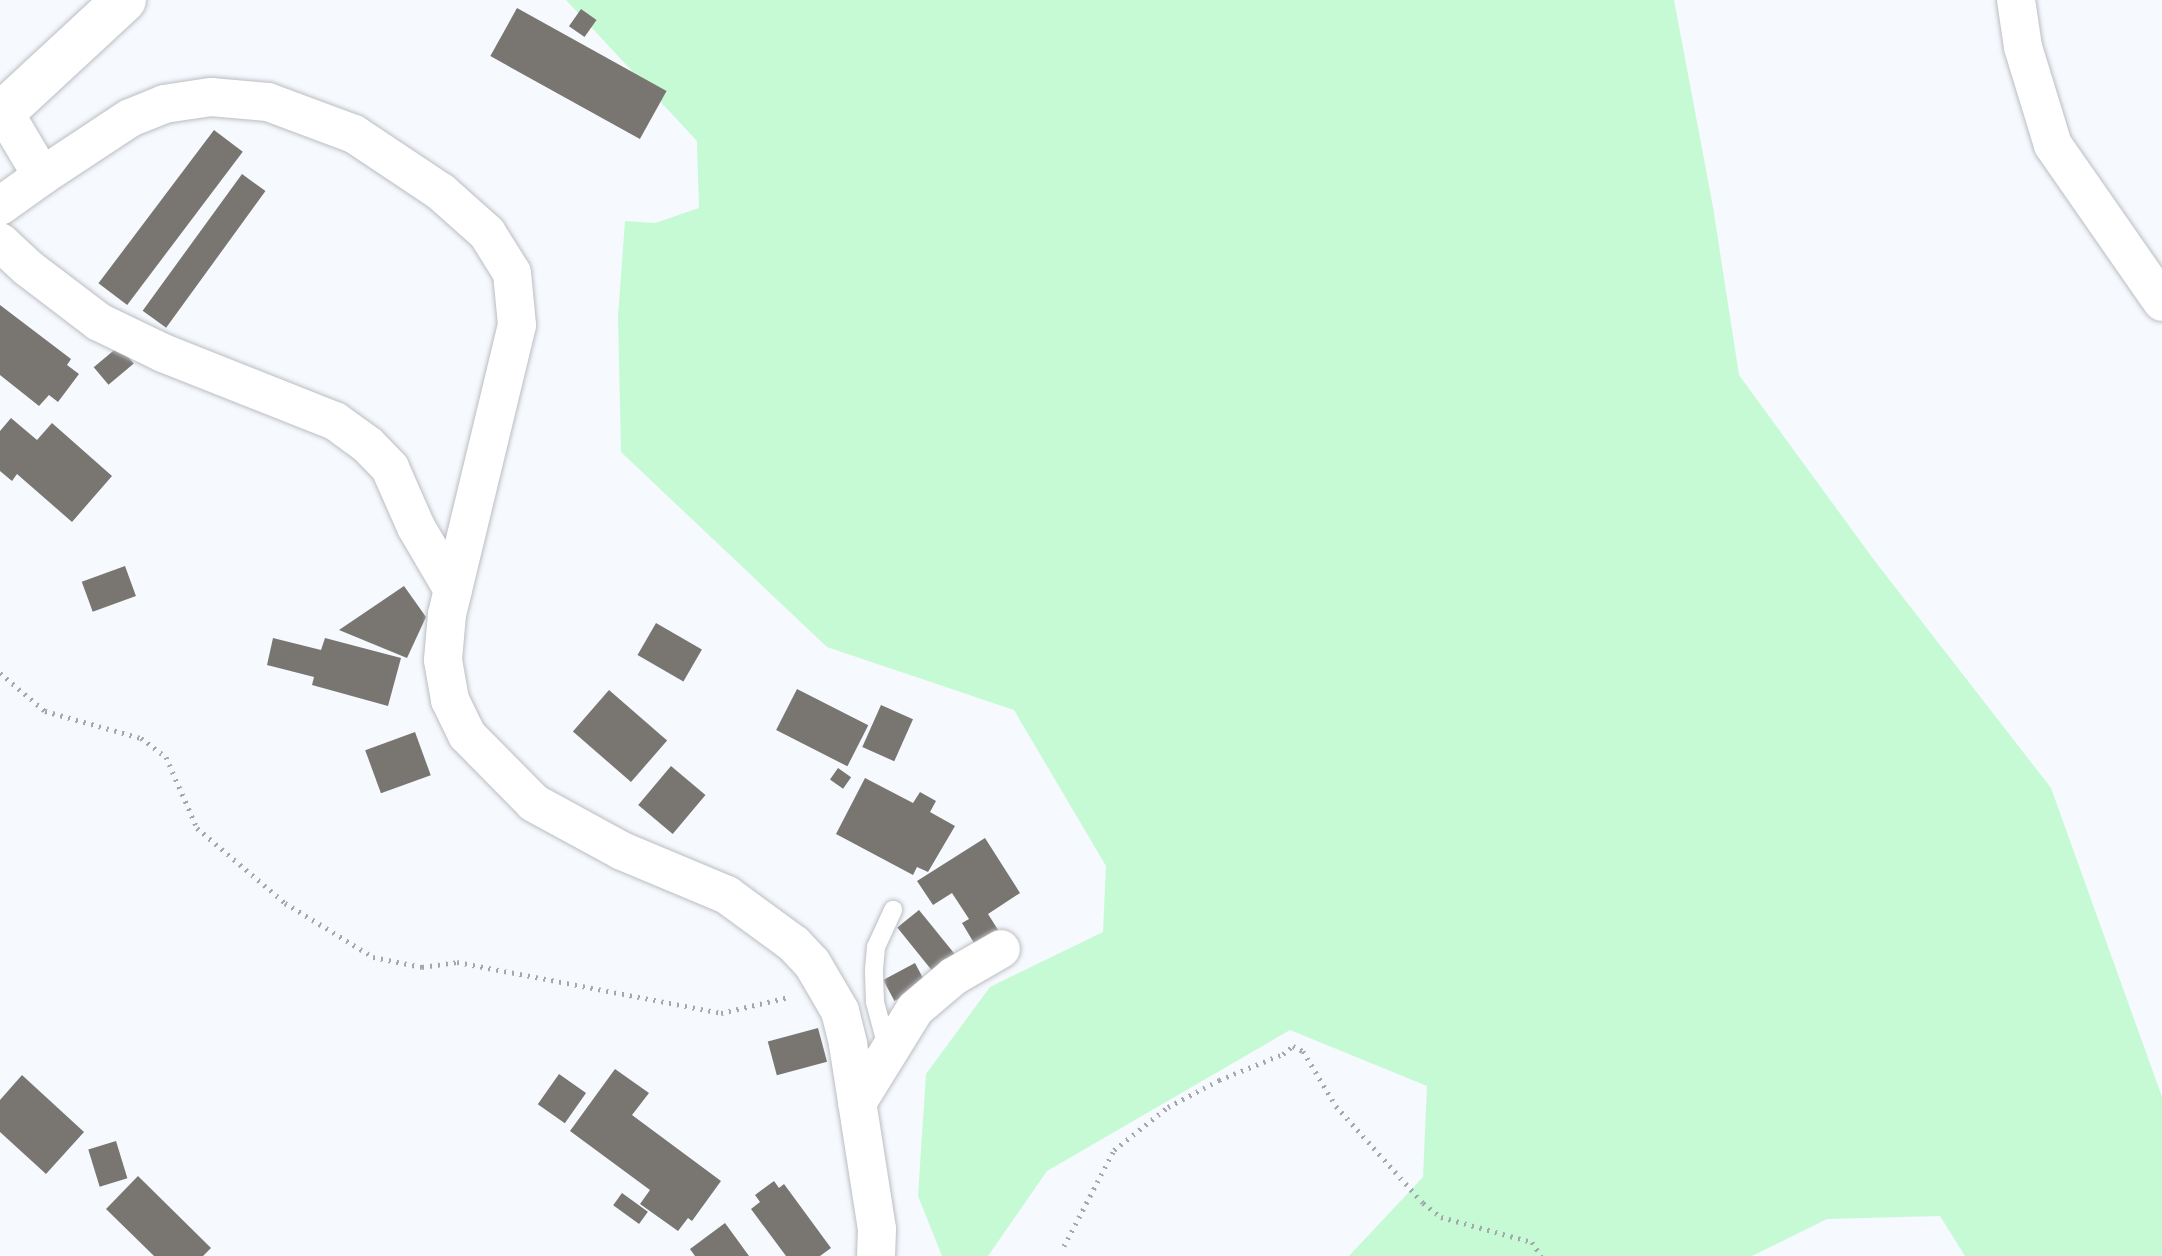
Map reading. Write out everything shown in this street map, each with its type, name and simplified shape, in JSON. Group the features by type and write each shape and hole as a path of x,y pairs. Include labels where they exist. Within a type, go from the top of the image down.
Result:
{"main road":[{"path":"1,112 124,0"}],"street":[{"path":"2016,0 2023,47 2053,145 2162,302"},
{"path":"0,206 130,118 164,104 211,97 268,102 354,134 441,192 487,233 512,273 517,325 447,614 444,676 453,709 467,735 534,803 622,851 727,895 794,944 812,963 840,1011 877,1229 876,1256"},
{"path":"1,112 42,176"},
{"path":"0,242 28,268 99,322 163,353 335,421 368,445 390,468 416,527 453,590"},
{"path":"857,1103 915,1009 954,976 1001,949"}],"lane":[{"path":"889,1054 875,1002 874,970 876,947 893,910"}],"path":[{"path":"0,673 45,711 141,738 166,757 197,828 285,903 373,957 422,967 457,962 721,1013 786,1000 812,963"},
{"path":"1064,1246 1114,1150 1168,1107 1293,1046 1303,1051 1336,1106 1423,1203 1441,1217 1532,1242 1541,1256"}],"green space":[{"path":"566,0 1674,0 1713,207 1739,375 1874,560 2051,788 2162,1097 2162,1256 1965,1256 1940,1216 1827,1219 1752,1256 1349,1256 1423,1177 1427,1086 1290,1030 1047,1171 988,1256 942,1256 918,1196 926,1074 990,987 1103,932 1106,866 1014,710 827,647 621,452 618,316 625,221 655,223 699,208 697,141"}],"building":[{"path":"517,8 667,91 640,139 490,56"},
{"path":"581,9 597,20 585,37 569,26"},
{"path":"214,130 243,152 127,305 98,283"},
{"path":"242,174 265,191 166,328 143,311"},
{"path":"0,305 71,359 67,365 79,374 58,402 49,395 39,406 0,375"},
{"path":"119,346 134,364 109,385 94,367"},
{"path":"11,418 37,440 52,423 112,476 72,522 17,474 12,481 0,471 0,431"},
{"path":"125,566 136,596 93,612 82,582"},
{"path":"404,586 426,617 407,658 339,630"},
{"path":"656,623 702,650 683,682 638,655"},
{"path":"273,638 321,650 325,638 401,658 388,706 312,685 314,677 267,665"},
{"path":"797,689 868,725 847,766 776,730"},
{"path":"609,690 667,741 631,782 573,732"},
{"path":"881,705 913,719 894,761 862,747"},
{"path":"415,732 431,775 381,793 365,750"},
{"path":"671,766 705,795 673,834 638,805"},
{"path":"838,768 851,777 843,789 830,779"},
{"path":"865,778 913,803 920,792 936,801 930,812 955,826 928,872 917,867 913,875 836,834"},
{"path":"985,838 1020,893 988,914 1000,933 977,948 962,923 969,919 952,893 933,905 917,881"},
{"path":"919,910 956,955 934,973 897,928"},
{"path":"915,963 926,984 894,1001 883,980"},
{"path":"818,1028 827,1062 777,1075 768,1041"},
{"path":"615,1069 649,1093 632,1115 721,1181 692,1221 688,1218 678,1231 640,1204 650,1190 570,1131"},
{"path":"559,1074 586,1093 565,1123 538,1104"},
{"path":"22,1075 84,1132 46,1174 0,1132 0,1100"},
{"path":"116,1141 127,1178 100,1187 88,1149"},
{"path":"138,1176 211,1248 203,1256 154,1256 106,1209"},
{"path":"774,1181 779,1188 784,1184 831,1248 820,1256 786,1256 751,1209 760,1202 755,1195"},
{"path":"622,1193 648,1212 639,1224 613,1205"},
{"path":"725,1223 749,1256 695,1256 690,1249"}]}
